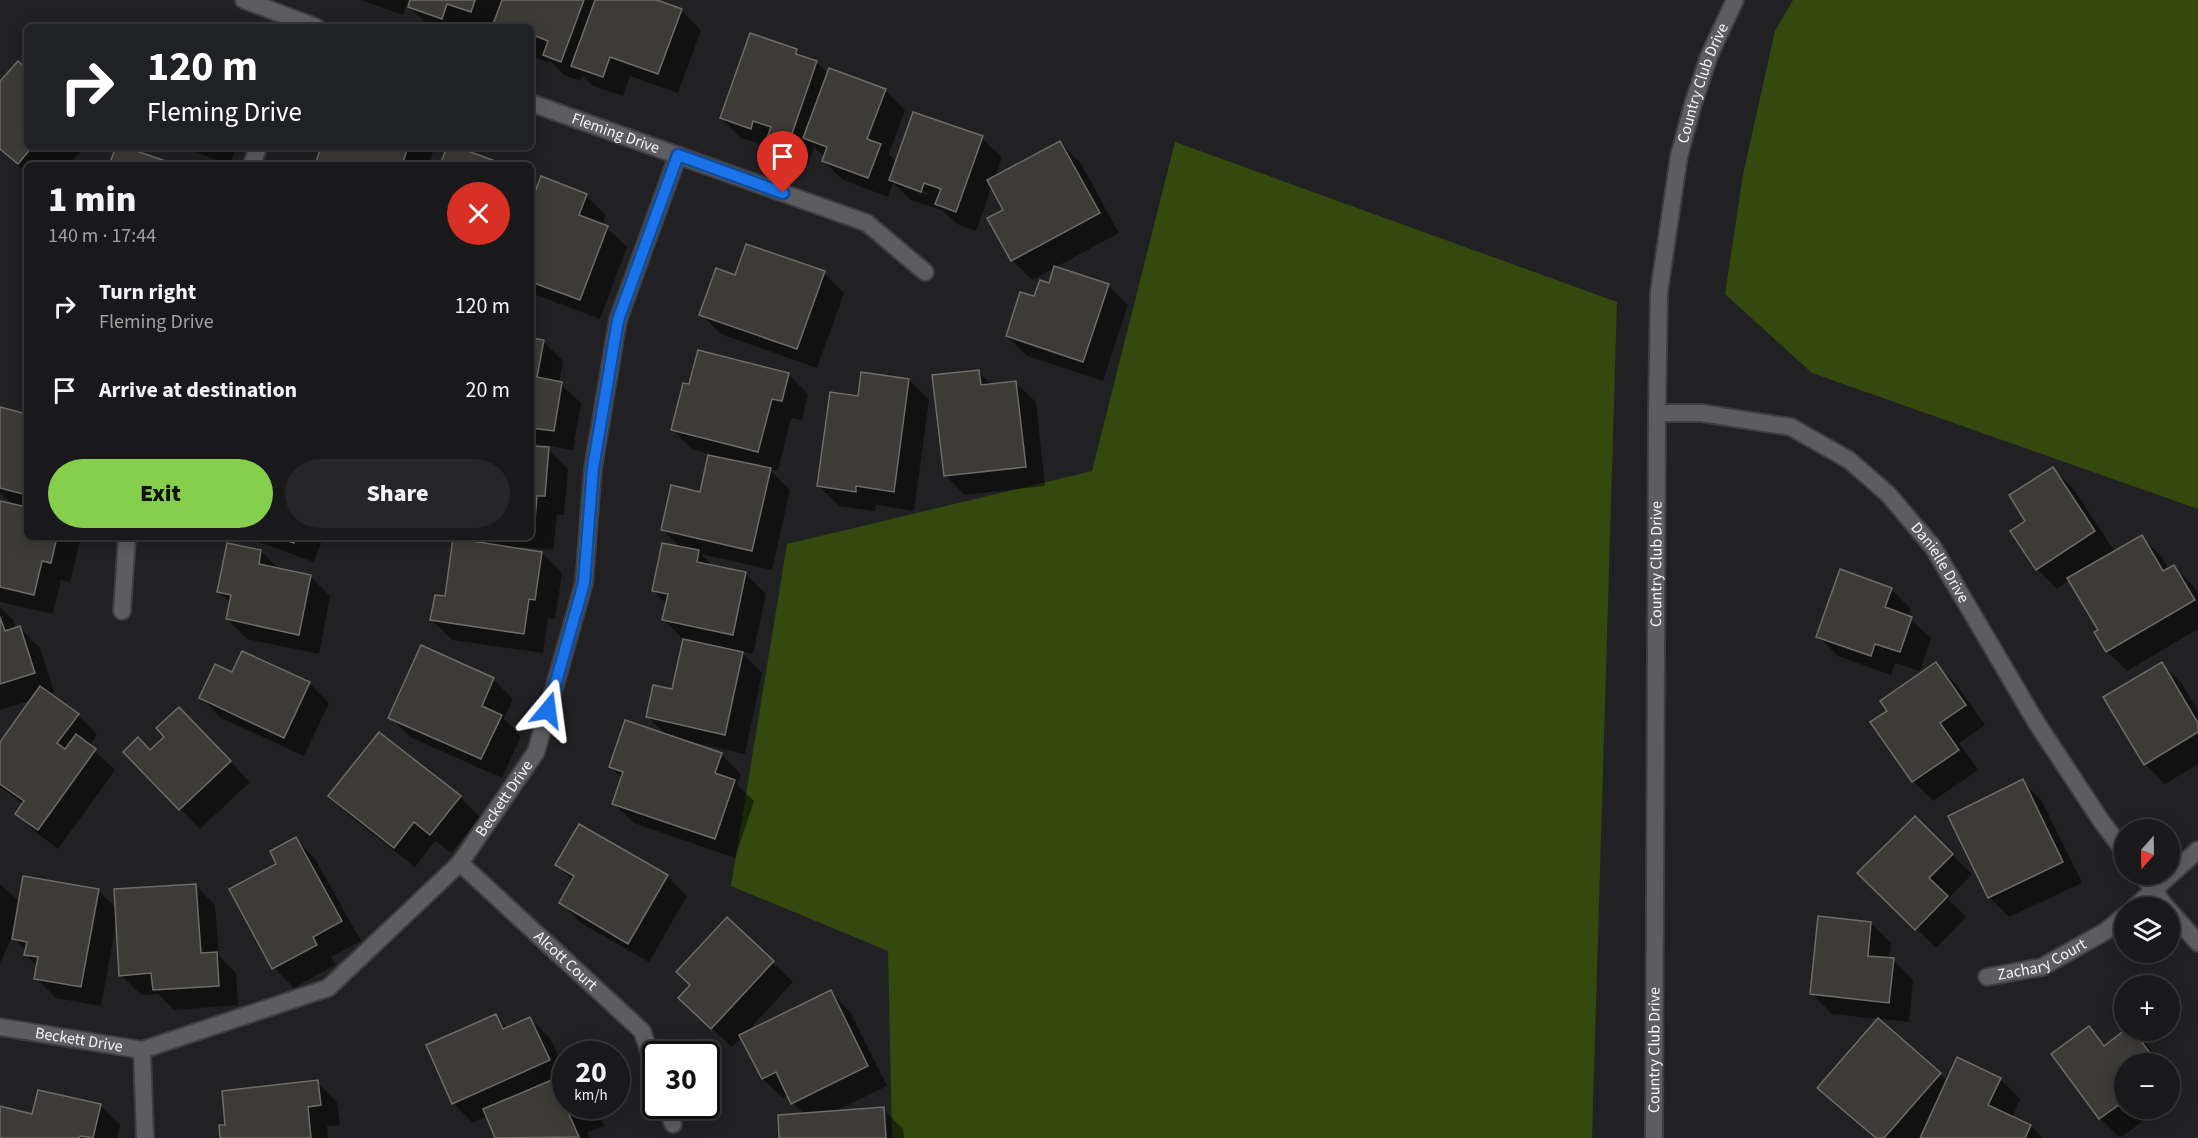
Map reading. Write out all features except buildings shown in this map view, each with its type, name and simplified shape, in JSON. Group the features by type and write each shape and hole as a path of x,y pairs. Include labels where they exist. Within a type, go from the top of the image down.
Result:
{"street":[{"path":"244,0 304,24"},
{"name":"Country Club Drive","path":"1654,1138 1659,292 1679,156 1709,56 1735,0"},
{"name":"Fleming Drive","path":"534,104 867,223 925,272"},
{"name":"Beckett Drive","path":"0,1028 142,1050 328,988 460,863 536,752 584,583 593,468 618,320 678,155"},
{"name":"Danielle Drive","path":"1657,414 1701,412 1791,427 1849,460 1887,494 1933,547 2036,722 2114,838"},
{"path":"122,611 127,540"},
{"path":"2146,897 2198,850"},
{"name":"Alcott Court","path":"460,863 642,1031 646,1041"},
{"path":"2149,885 2158,897"},
{"path":"2180,923 2198,943"},
{"name":"Zachary Court","path":"1987,977 2042,967 2114,924"},
{"path":"142,1050 145,1138"},
{"path":"671,1119 673,1124"}],"green space":[{"path":"1793,0 2198,0 2198,509 1812,373 1725,294 1743,175 1775,31"},
{"path":"1175,142 1617,302 1592,1138 892,1138 888,951 731,886 787,544 1092,471"}],"route":[{"path":"548,710 584,583 593,468 618,320 678,155 783,193"}]}
